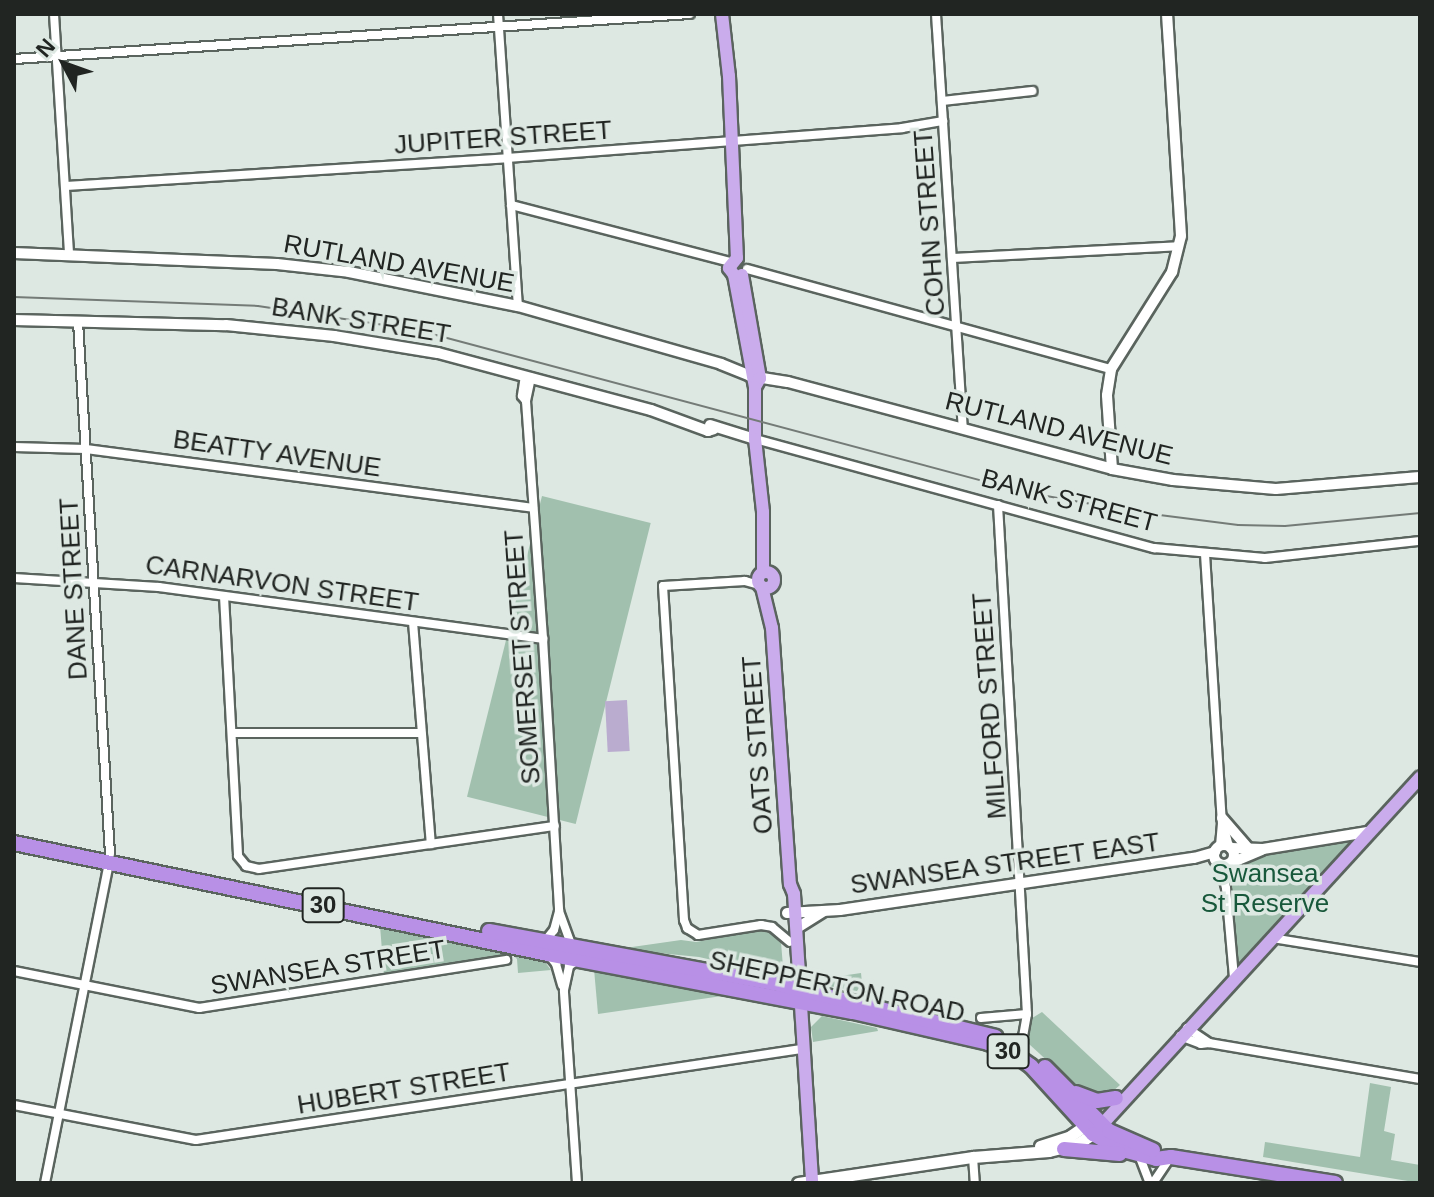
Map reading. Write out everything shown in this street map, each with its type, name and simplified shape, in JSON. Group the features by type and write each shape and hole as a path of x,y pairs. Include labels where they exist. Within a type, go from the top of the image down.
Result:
{"highway":[{"name":"SHEPPERTON ROAD","path":"14,834 110,858 546,948 964,1027 1016,1047 1062,1084 1094,1126 1171,1157"},
{"name":"SHEPPERTON ROAD","path":"14,843 110,858"},
{"name":"SHEPPERTON ROAD","path":"797,994 1000,1047 1031,1066 1094,1126 1136,1155 1156,1159 1171,1157"},
{"path":"1062,1084 1091,1101 1122,1095"},
{"path":"1064,1149 1136,1155"},
{"name":"30","path":"1171,1157 1273,1178 1335,1183"}],"main road":[{"name":"OATS STREET","path":"722,14 733,141 738,268 755,376 755,439 765,553 764,579 790,884 790,942 812,1182"},
{"name":"OATS STREET","path":"727,52 728,14"},
{"path":"798,1183 973,1157 1064,1149 1126,1101 1122,1095 1420,777"},
{"name":"OATS STREET","path":"791,912 797,928 797,994"},
{"path":"973,1157 983,1151 1046,1145 1094,1126"}],"street":[{"path":"54,14 69,254"},
{"path":"498,14 518,306"},
{"path":"14,59 690,14"},
{"name":"COHN STREET","path":"936,14 963,428"},
{"path":"1112,469 1107,395 1111,369 1172,272 1182,227 1167,14"},
{"path":"942,101 1032,91"},
{"name":"JUPITER STREET","path":"66,186 507,158 925,125 943,121"},
{"path":"511,205 1111,369"},
{"path":"952,258 1179,246"},
{"name":"RUTLAND AVENUE","path":"14,253 277,264 349,272 518,306 755,376 788,382 1112,469 1173,480 1276,489 1420,477"},
{"name":"BANK STREET","path":"14,320 226,325 334,336 438,353 693,424 698,421 714,429 1135,545 1205,554 1283,557 1420,541"},
{"name":"DANE STREET","path":"45,1183 110,858 78,322"},
{"name":"SOMERSET STREET","path":"528,377 522,396 526,401 559,911 566,938 576,954"},
{"name":"BEATTY AVENUE","path":"14,447 86,449 533,508"},
{"name":"MILFORD STREET","path":"998,505 1027,1014 1023,1036 1016,1047"},
{"path":"1205,554 1234,977"},
{"name":"CARNARVON STREET","path":"14,578 92,581 224,596 543,639"},
{"path":"764,579 663,586 687,928 698,935 752,924 772,927 790,942"},
{"path":"224,596 238,856 246,866 259,869 555,826"},
{"path":"413,622 431,844"},
{"path":"232,733 420,733"},
{"path":"1222,821 1248,848"},
{"name":"SWANSEA STREET EAST","path":"791,912 823,912 1224,856 1368,832"},
{"name":"SWANSEA STREET EAST","path":"1224,856 1248,848 1263,849"},
{"name":"SOMERSET STREET","path":"546,948 559,911"},
{"name":"SWANSEA STREET EAST","path":"797,928 823,912"},
{"path":"1272,938 1416,962 1420,952"},
{"path":"546,948 556,964 564,990 577,1183"},
{"path":"564,990 569,966 576,954"},
{"name":"SWANSEA STREET","path":"14,971 199,1008 506,960"},
{"name":"SHEPPERTON ROAD","path":"981,1018 1027,1014"},
{"path":"1184,1032 1209,1043 1420,1079"},
{"name":"HUBERT STREET","path":"14,1105 196,1140 801,1049"},
{"path":"1136,1155 1152,1183 1171,1157"},
{"path":"973,1157 975,1183"}],"green space":[{"path":"542,496 651,523 576,824 467,797"},
{"name":"Swansea St Reserve","path":"1368,832 1235,975 1227,887 1231,863 1265,849"},
{"path":"380,926 542,958 551,970 518,973 517,959 511,953 384,975"},
{"path":"760,930 770,932 781,942 783,967 779,972 769,973 699,957 618,949 681,940 696,942"},
{"path":"594,969 729,995 598,1014"},
{"path":"861,973 862,983 857,991 828,986 827,978"},
{"path":"1042,1012 1120,1085 1105,1096 1077,1088 1029,1044 1026,1038 1029,1020"},
{"path":"822,1016 877,1028 878,1031 813,1042 811,1027"},
{"path":"1370,1083 1391,1087 1384,1131 1395,1134 1391,1160 1420,1165 1420,1183 1263,1157 1265,1142 1360,1157"}],"shaded area":[{"path":"627,700 630,751 608,752 605,701"}],"railway":[{"path":"14,297 258,306 417,330 1024,492 1136,512 1238,525 1285,526 1420,513"}]}
